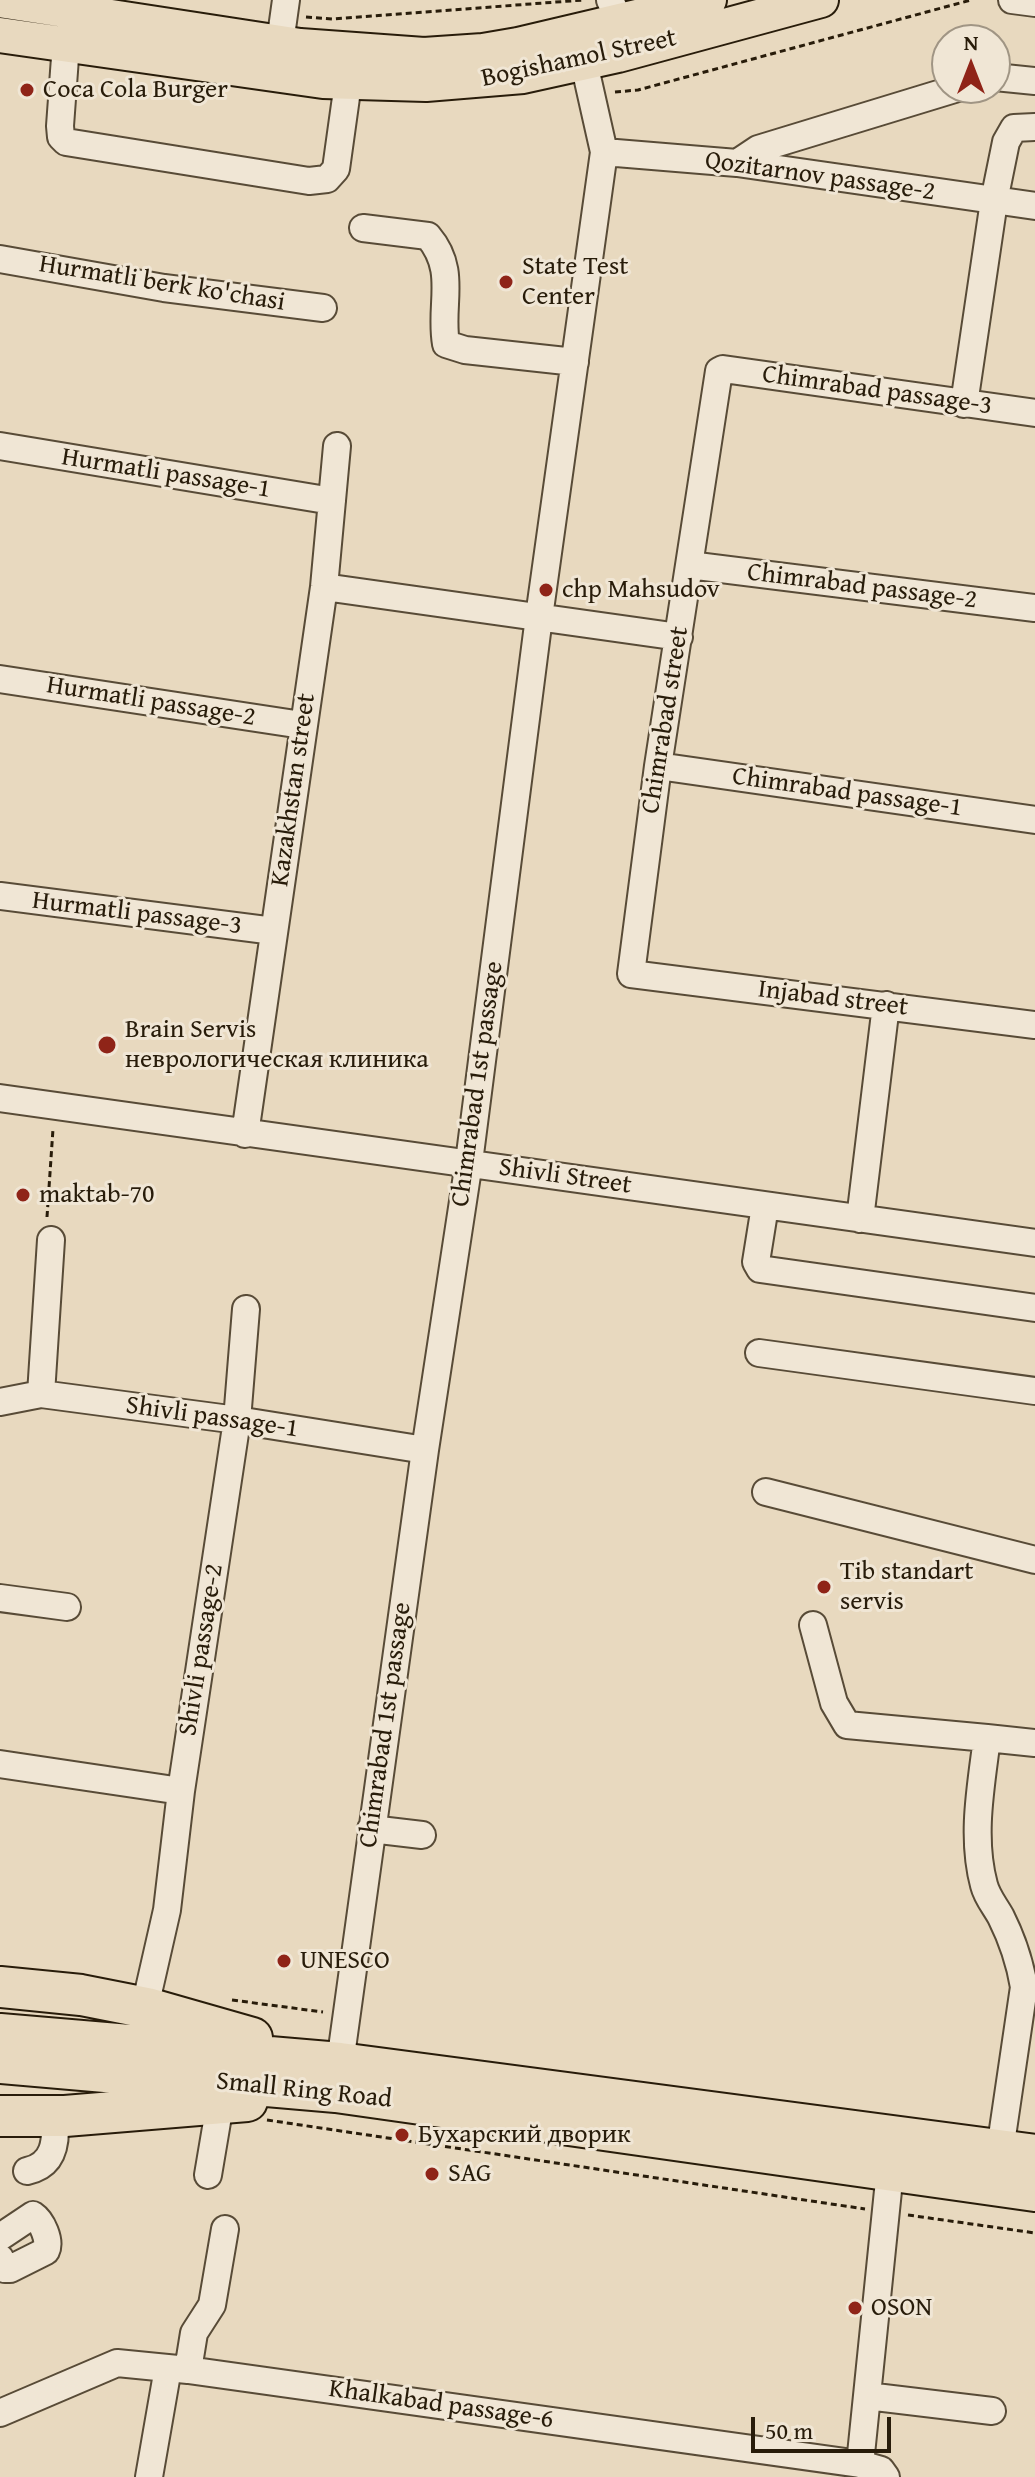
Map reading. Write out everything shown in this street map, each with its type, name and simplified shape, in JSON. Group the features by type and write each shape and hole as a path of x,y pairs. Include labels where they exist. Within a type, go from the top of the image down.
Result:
{"highway":[{"path":"0,1987 148,1998 338,2078"},
{"name":"Small Ring Road","path":"0,2034 155,2061 1018,2152"},
{"name":"Small Ring Road","path":"0,2063 155,2061"},
{"name":"Small Ring Road","path":"338,2078 890,2171 1035,2191"},
{"path":"0,2116 237,2111 338,2078"}],"main road":[{"name":"Bogishamol Street","path":"0,0 284,20 363,52 448,54 518,45 615,11 709,0"},
{"name":"Bogishamol Street","path":"0,35 348,83 468,82 523,76 588,78 821,0"}],"street":[{"path":"1012,0 1035,3"},
{"path":"66,44 60,126 61,137 66,142 309,181 319,182 333,175 348,83"},
{"path":"588,78 604,152"},
{"path":"1011,79 1035,81"},
{"path":"737,163 758,149 931,96"},
{"path":"964,404 994,201 1006,142 1014,128 1035,127"},
{"name":"Qozitarnov passage-2","path":"604,152 737,163 1035,206"},
{"name":"Chimrabad 1st passage","path":"338,2078 425,1450 469,1162 539,617 604,152"},
{"path":"363,228 428,236 439,250 446,267 443,329 446,344 465,350 575,362"},
{"name":"Hurmatli berk ko'chasi","path":"0,259 164,288 323,308"},
{"name":"Chimrаbаd passage-3","path":"719,371 723,369 1035,413"},
{"name":"Chimrаbаd street","path":"631,975 658,766 719,371"},
{"name":"Hurmatli passage-1","path":"0,446 332,501"},
{"name":"Kazakhstan street","path":"245,1134 324,587 337,446"},
{"name":"Chimrabad passage-2","path":"689,565 1035,608"},
{"path":"324,587 679,637"},
{"name":"Hurmatli passage-2","path":"0,679 302,725"},
{"name":"Chimrаbаd passage-1","path":"658,766 1035,820"},
{"name":"Hurmatli passage-3","path":"0,896 274,931"},
{"name":"Injаbаd street","path":"631,975 1035,1025"},
{"path":"860,1219 886,1005"},
{"name":"Shivli Street","path":"0,1098 1035,1243"},
{"path":"765,1206 756,1262 760,1269 1035,1308"},
{"path":"41,1394 51,1240"},
{"name":"Shivli passage-2","path":"148,1998 167,1910 181,1791 237,1420 246,1309"},
{"path":"759,1353 1035,1391"},
{"name":"Shivli passage-1","path":"0,1402 41,1394 237,1420 425,1450"},
{"path":"766,1492 1035,1560"},
{"path":"0,1598 67,1607"},
{"path":"813,1625 834,1703 847,1725 1035,1743"},
{"path":"987,1738 977,1823 978,1853 984,1887 1020,1963 1024,1987 1018,2152"},
{"path":"0,1764 181,1791"},
{"path":"371,1829 422,1835"},
{"path":"208,2175 237,2111"},
{"path":"27,2171 40,2168 49,2157 55,2141 54,2116"},
{"path":"860,2464 890,2171"},
{"path":"0,2237 33,2215 38,2217 49,2243 46,2251 10,2269 5,2269 0,2260"},
{"path":"149,2477 178,2369 194,2333 212,2305 225,2229"},
{"name":"Khalkabad passage-6","path":"0,2413 117,2363 860,2464 881,2470 886,2477"},
{"path":"867,2396 992,2411"}],"path":[{"path":"284,20 583,0"},
{"path":"588,78 638,90 971,0"},
{"path":"51,1240 46,1229 55,1106"},
{"path":"225,1999 347,2016"},
{"path":"237,2111 1035,2233"}],"place":[{"name":"Coca Cola Burger","path":"27,90"},
{"name":"State Test Center","path":"506,282"},
{"name":"chp Mahsudov","path":"546,590"},
{"name":"Brain Servis неврологическая клиника","path":"107,1045"},
{"name":"maktab-70","path":"23,1195"},
{"name":"Tib standart servis","path":"824,1587"},
{"name":"UNESCO","path":"284,1961"},
{"name":"Бухарский дворик","path":"402,2135"},
{"name":"SAG","path":"432,2174"},
{"name":"OSON","path":"855,2308"}]}
